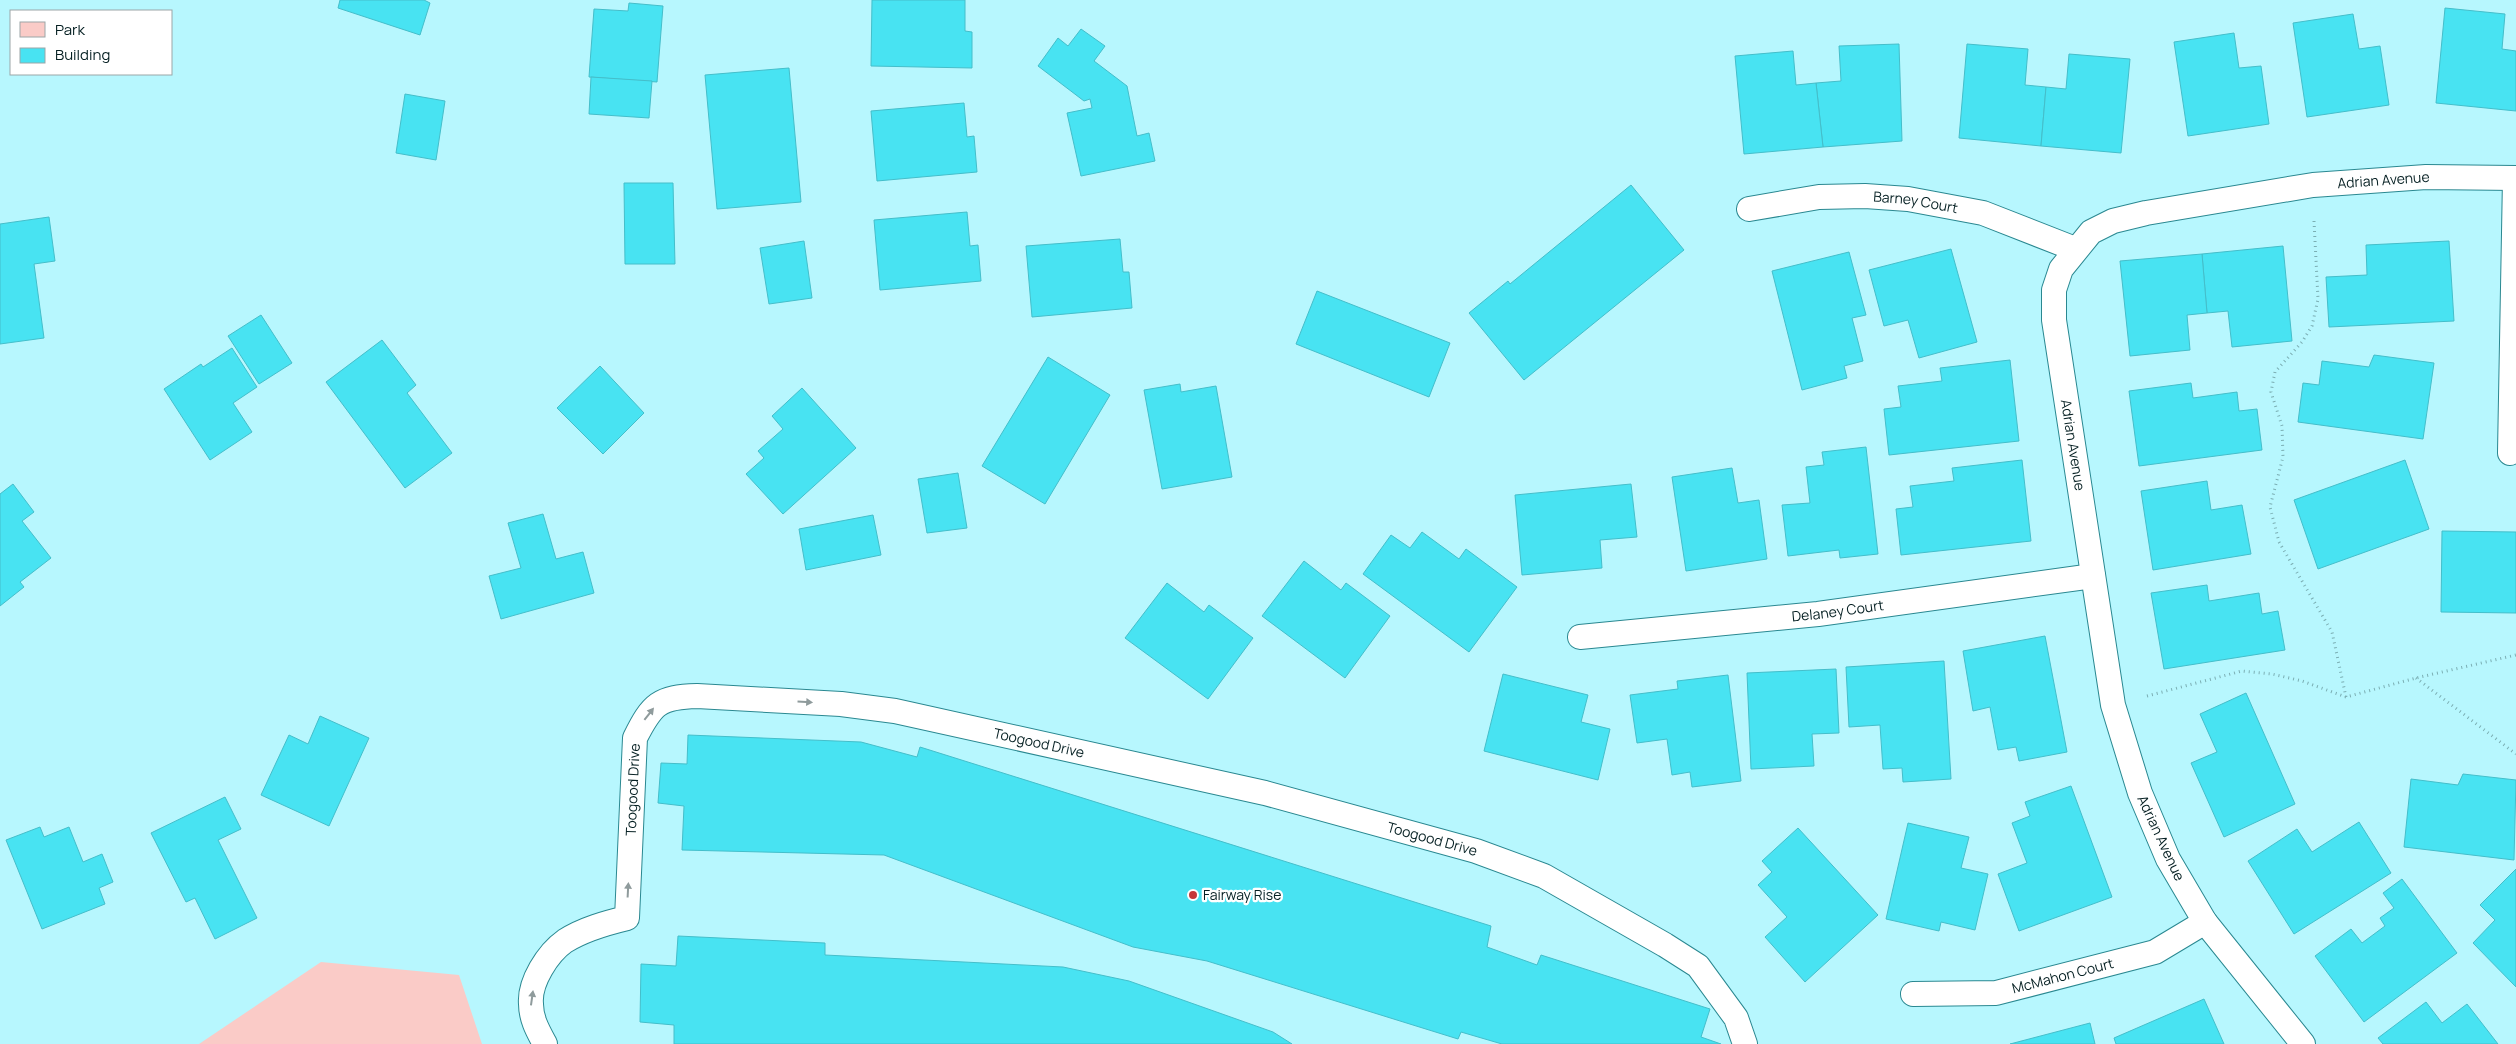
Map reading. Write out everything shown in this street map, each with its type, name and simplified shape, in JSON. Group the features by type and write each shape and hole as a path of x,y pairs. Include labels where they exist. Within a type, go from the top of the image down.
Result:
{"lane":[{"name":"Adrian Avenue","path":"2303,1044 2205,922 2168,859 2140,794 2113,705 2054,320 2054,290 2061,269 2075,249 2091,232 2113,220 2312,185 2426,177 2515,178"},
{"path":"2510,453 2515,178"},
{"name":"Barney Court","path":"1749,210 1819,198 1865,196 1908,199 1984,213 2075,249"},
{"name":"Delaney Court","path":"1580,637 1818,614 2094,576"},
{"name":"Toogood Drive","path":"545,1044 535,1025 530,1002 536,979 547,959 565,941 596,926 627,918 635,738 646,716 659,702 678,696 841,704 895,711 1266,793 1476,851 1544,876 1698,966 1736,1018 1745,1044"},
{"name":"McMahon Court","path":"1913,994 1996,993 2155,952 2205,922"}],"path":[{"path":"2312,185 2318,299 2312,326 2302,342 2275,372 2271,392 2282,426 2283,458 2270,507 2279,542 2332,632 2346,697"},
{"path":"2113,705 2242,672 2272,674 2302,680 2346,697 2516,654"},
{"path":"2416,678 2516,754"}],"green space":[{"path":"321,962 459,975 482,1044 199,1044"}],"building":[{"path":"340,0 424,0 430,3 420,35 338,8"},
{"path":"872,0 965,0 965,31 972,32 972,68 871,66"},
{"path":"629,3 663,6 657,82 589,77 594,9 628,11"},
{"path":"2445,8 2505,14 2502,49 2516,51 2516,111 2436,103"},
{"path":"2353,14 2359,49 2380,46 2389,105 2307,117 2293,23"},
{"path":"1081,29 1105,46 1094,61 1127,86 1137,136 1149,133 1155,161 1081,176 1067,113 1092,108 1090,99 1084,101 1038,66 1058,38 1068,46"},
{"path":"2234,33 2239,68 2261,66 2269,124 2188,136 2174,42"},
{"path":"1899,44 1902,141 1823,147 1816,83 1841,81 1839,46"},
{"path":"1967,44 2028,49 2025,85 2046,87 2041,146 1959,138"},
{"path":"1793,51 1796,85 1816,83 1823,147 1744,154 1735,56"},
{"path":"2069,54 2130,59 2121,153 2041,146 2046,87 2066,89"},
{"path":"789,68 801,202 717,209 705,75"},
{"path":"591,77 652,81 649,118 589,114"},
{"path":"405,94 445,101 436,160 396,153"},
{"path":"964,103 967,137 974,136 977,172 877,181 871,111"},
{"path":"624,183 673,183 675,264 625,264"},
{"path":"1631,185 1684,250 1524,380 1469,313 1508,281 1510,284"},
{"path":"967,212 970,246 978,245 981,281 880,290 874,220"},
{"path":"49,217 55,261 34,264 44,338 0,344 0,224"},
{"path":"1120,239 1123,272 1129,272 1132,308 1032,317 1026,246"},
{"path":"804,241 812,298 769,304 760,248"},
{"path":"2449,241 2454,321 2329,327 2326,277 2367,275 2366,245"},
{"path":"2283,246 2292,341 2232,347 2228,311 2207,313 2202,254"},
{"path":"1951,249 1977,342 1919,358 1908,320 1884,326 1869,270"},
{"path":"1849,252 1866,315 1852,318 1863,361 1844,366 1847,378 1802,390 1772,271"},
{"path":"2202,254 2207,313 2187,315 2190,350 2130,356 2120,261"},
{"path":"1317,291 1450,343 1429,397 1296,344"},
{"path":"261,315 292,363 259,384 228,336"},
{"path":"382,340 416,385 407,393 452,453 405,488 326,382"},
{"path":"232,348 257,387 233,403 252,432 210,460 164,389 201,364 203,367"},
{"path":"2374,355 2434,363 2423,439 2298,422 2303,383 2319,385 2322,361 2369,367"},
{"path":"1048,357 1110,395 1045,504 982,466"},
{"path":"2010,360 2019,441 1889,455 1884,409 1901,407 1898,386 1942,381 1940,368"},
{"path":"600,366 644,413 603,454 557,408"},
{"path":"2191,383 2193,398 2237,392 2239,411 2257,409 2262,450 2139,466 2129,391"},
{"path":"1180,384 1181,392 1216,386 1232,477 1162,489 1144,390"},
{"path":"802,388 856,448 783,514 746,474 764,458 758,451 783,429 772,416"},
{"path":"1866,447 1878,554 1840,558 1839,550 1788,556 1782,505 1810,503 1806,467 1824,465 1822,452"},
{"path":"2022,460 2031,541 1901,555 1896,509 1913,507 1910,486 1954,481 1952,468"},
{"path":"2405,460 2429,529 2318,569 2294,500"},
{"path":"1732,468 1738,503 1759,500 1767,559 1686,571 1672,477"},
{"path":"958,473 967,528 927,533 918,479"},
{"path":"2207,481 2211,510 2242,505 2251,554 2153,570 2141,491"},
{"path":"13,484 34,512 22,521 51,558 20,582 24,587 0,606 0,494"},
{"path":"1631,484 1637,537 1600,540 1602,568 1522,575 1515,495"},
{"path":"543,514 556,559 583,552 594,593 501,619 489,576 521,568 508,523"},
{"path":"873,515 881,555 806,570 799,529"},
{"path":"2442,531 2516,532 2516,613 2441,612"},
{"path":"1422,532 1459,559 1466,549 1517,587 1469,652 1363,574 1391,535 1410,548"},
{"path":"1304,561 1341,590 1346,583 1390,616 1345,678 1262,616"},
{"path":"1167,583 1204,612 1209,605 1253,638 1208,699 1125,638"},
{"path":"2207,585 2209,601 2259,593 2262,614 2278,611 2285,650 2164,669 2151,593"},
{"path":"2045,636 2067,752 2019,761 2016,747 1998,750 1990,707 1973,711 1963,651"},
{"path":"1944,661 1951,779 1903,782 1902,768 1883,769 1880,725 1849,727 1846,667"},
{"path":"1836,669 1839,733 1812,734 1814,766 1751,769 1747,673"},
{"path":"1503,674 1588,695 1581,722 1610,729 1598,780 1484,751"},
{"path":"1728,675 1741,781 1692,787 1690,772 1672,775 1667,739 1637,743 1630,695 1678,689 1677,681"},
{"path":"2246,693 2295,804 2224,837 2191,763 2217,752 2200,714"},
{"path":"320,716 369,738 329,826 261,795 289,735 308,744"},
{"name":"Fairway Rise","path":"688,735 861,742 917,757 920,747 1491,926 1487,947 1537,965 1541,955 1710,1009 1701,1037 1721,1044 1502,1044 1461,1032 1458,1039 1207,961 1133,947 884,855 682,850 684,806 658,803 661,763 687,764"},
{"path":"2463,774 2516,780 2514,860 2404,847 2411,779 2458,785"},
{"path":"2071,786 2112,897 2019,931 1998,874 2027,863 2012,823 2030,816 2025,802"},
{"path":"225,797 241,829 218,840 257,918 215,939 195,898 186,902 151,833"},
{"path":"2359,822 2391,873 2294,934 2248,861 2297,829 2312,852"},
{"path":"1908,823 1969,837 1961,868 1988,874 1975,930 1941,922 1939,931 1886,919"},
{"path":"40,827 44,837 69,827 83,862 102,854 113,882 99,888 105,904 42,929 6,840"},
{"path":"1798,828 1878,915 1805,982 1765,937 1787,917 1758,885 1772,872 1762,861"},
{"path":"2516,869 2516,987 2473,943 2495,920 2480,905"},
{"path":"2402,879 2457,953 2364,1022 2315,956 2351,929 2362,943 2385,926 2380,918 2394,908 2383,893"},
{"path":"678,936 825,943 825,955 1063,967 1129,981 1273,1032 1292,1044 674,1044 674,1025 640,1022 641,964 676,966"},
{"path":"2204,999 2224,1044 2116,1044 2114,1038"},
{"path":"2426,1002 2442,1023 2467,1004 2498,1044 2383,1044 2378,1038"},
{"path":"2090,1023 2095,1044 2010,1044"}],"place":[{"name":"Fairway Rise","path":"1193,895"}]}
